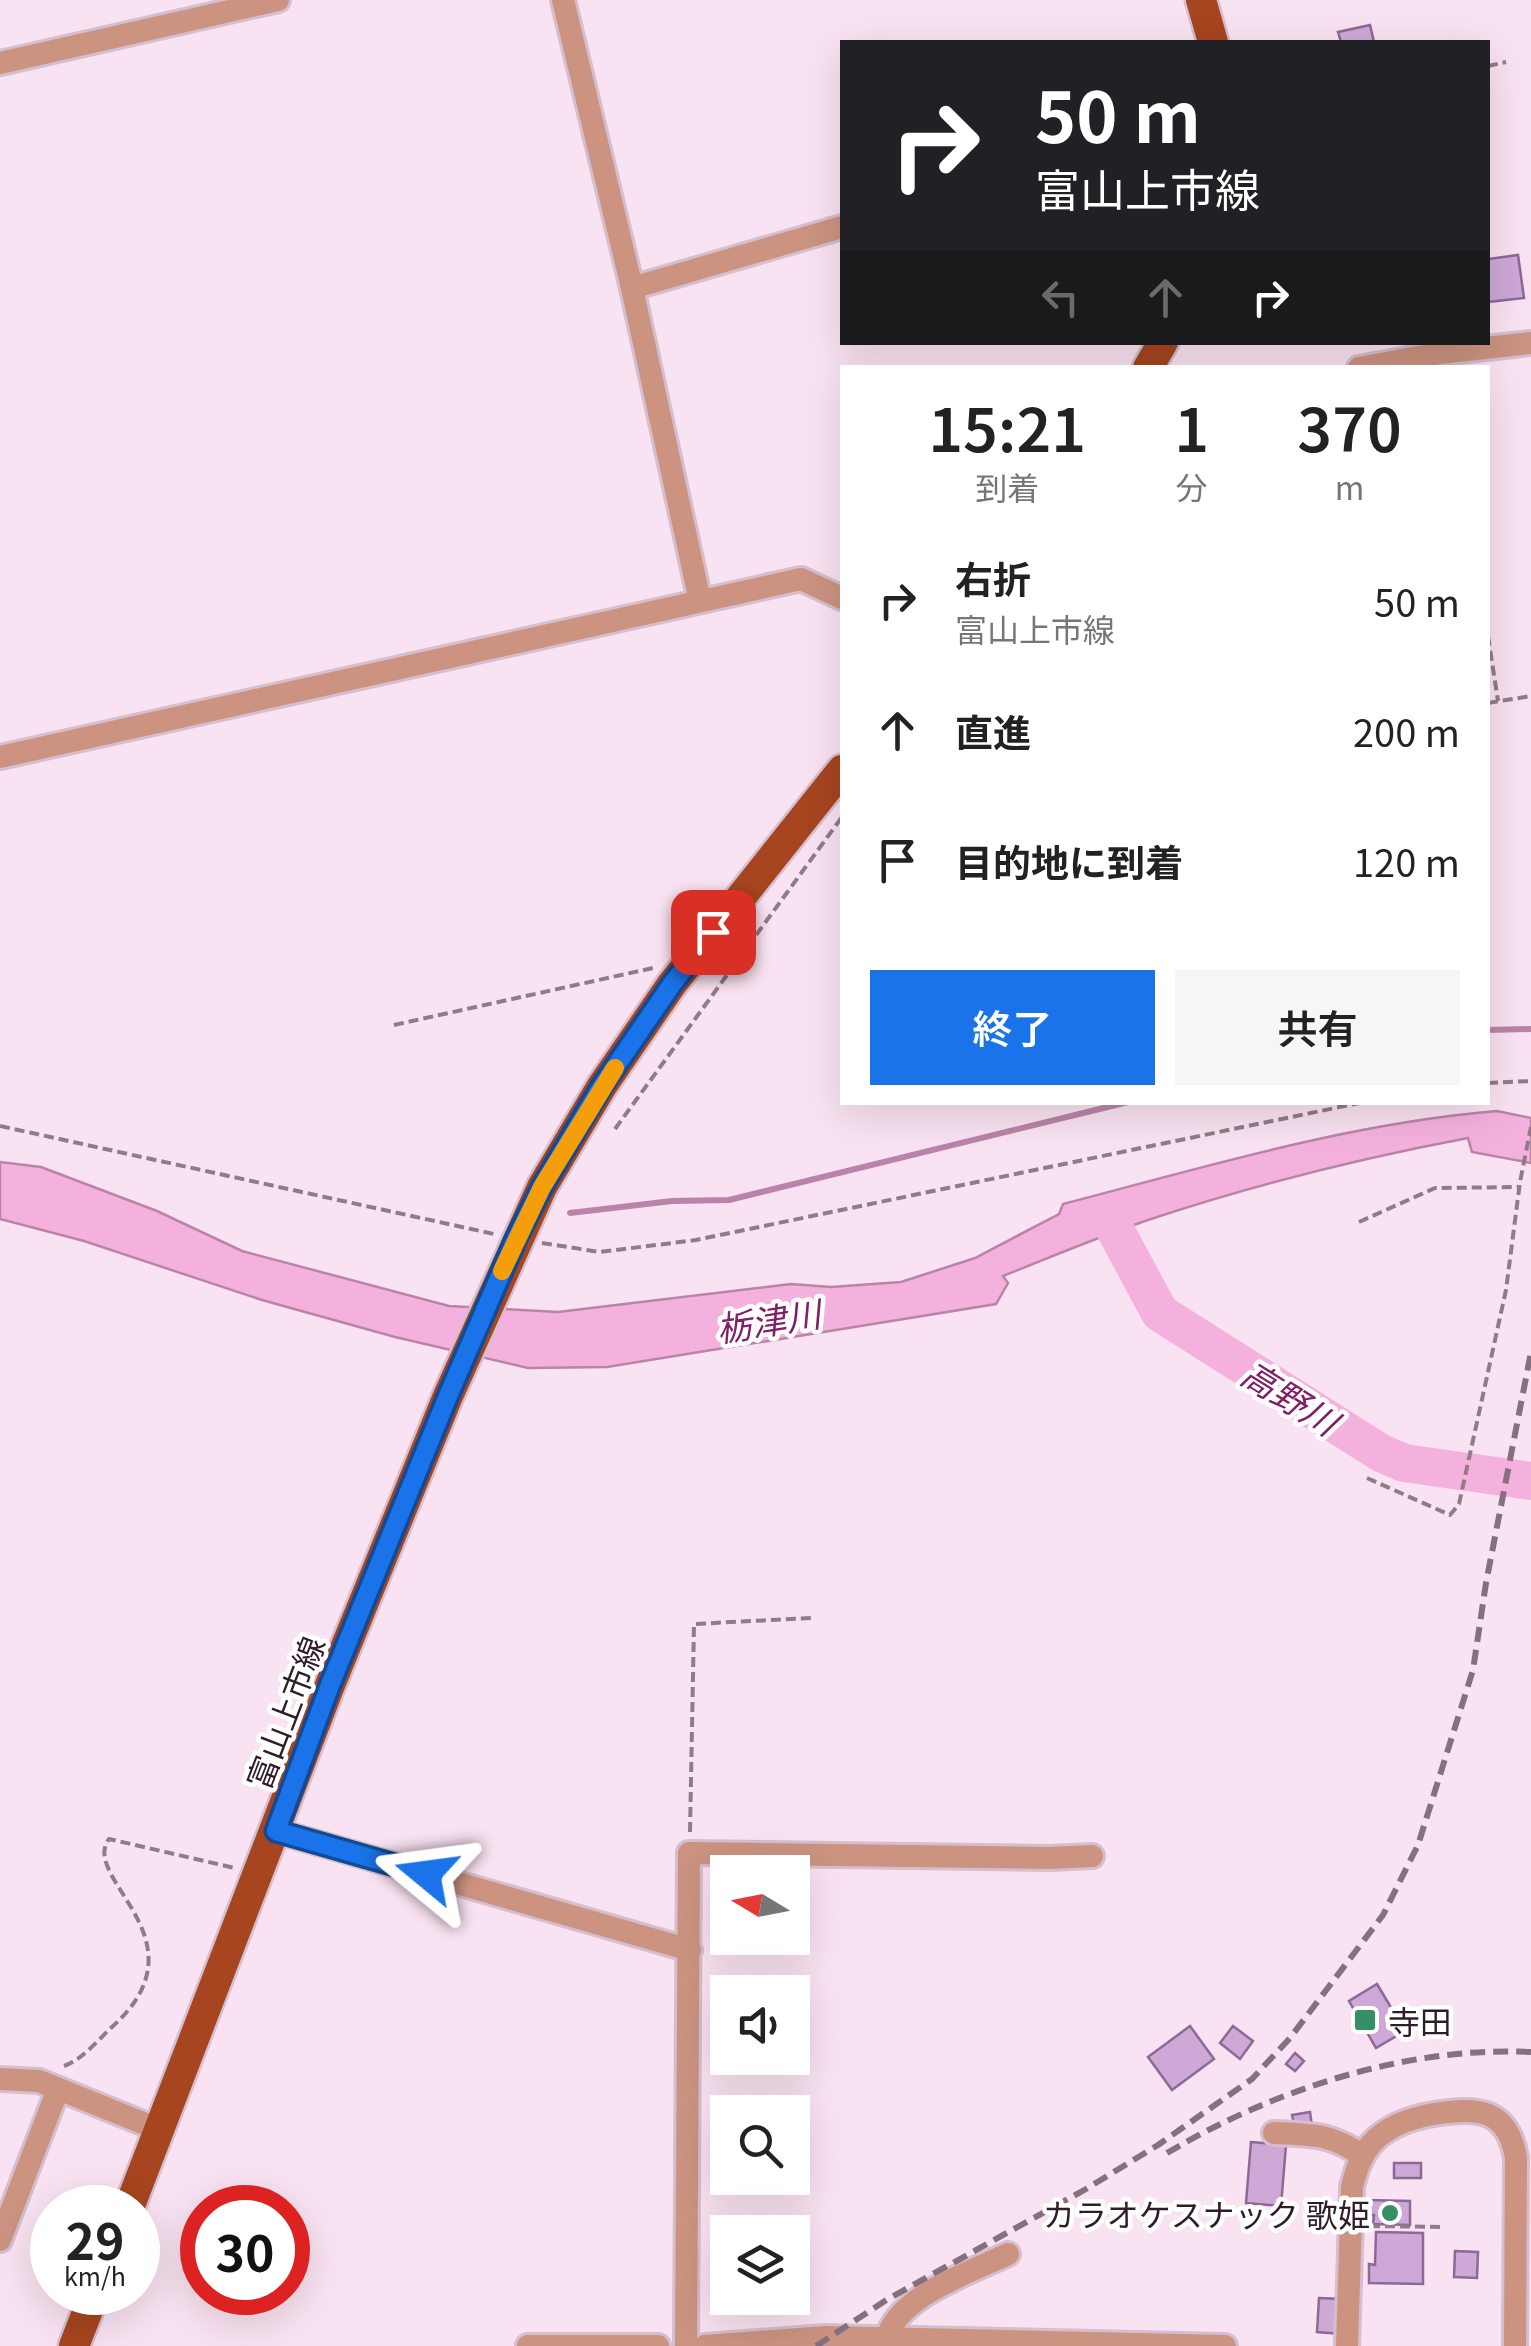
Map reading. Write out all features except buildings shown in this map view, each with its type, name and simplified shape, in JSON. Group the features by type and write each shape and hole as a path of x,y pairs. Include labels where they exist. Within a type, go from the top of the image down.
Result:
{"main road":[{"path":"1200,0 1212,40"},
{"name":"富山上市線","path":"138,2185 330,1685 448,1396 542,1187 602,1086 692,959 840,773"},
{"path":"74,2346 87,2315"}],"street":[{"path":"0,63 278,0"},
{"path":"563,0 632,288 700,601"},
{"path":"632,288 840,228"},
{"path":"1371,365 1439,348 1531,343"},
{"path":"0,756 801,579 840,597"},
{"path":"276,1831 690,1950"},
{"path":"686,2346 689,1853 1092,1856"},
{"path":"0,2240 60,2077"},
{"path":"0,2078 39,2081 60,2077 160,2130"},
{"path":"1347,2346 1352,2187 1363,2156 1396,2124 1468,2109 1484,2112 1504,2126 1514,2141 1515,2346"},
{"path":"1274,2132 1327,2136 1363,2156"},
{"path":"887,2338 890,2325 910,2304 1008,2254"},
{"path":"704,2346 826,2337 1224,2346"},
{"path":"528,2346 658,2346"}],"path":[{"path":"1490,66 1506,62"},
{"path":"1490,649 1498,701"},
{"path":"1490,703 1531,696"},
{"path":"615,1130 840,820"},
{"path":"394,1025 692,959"},
{"path":"1490,1083 1531,1080"},
{"path":"0,1126 515,1242 600,1252 696,1240 1349,1105"},
{"path":"1367,1478 1450,1515 1460,1504 1506,1290 1531,1128"},
{"path":"1359,1222 1435,1188 1520,1184"},
{"path":"689,1853 694,1624 811,1618"},
{"path":"60,2077 128,2013 149,1974 148,1942 142,1923 110,1872 104,1850 110,1838 259,1874"},
{"path":"1350,2226 1444,2226"}],"water":[{"name":"栃津川","path":"1497,1111 1531,1118 1531,1163 1472,1152 1468,1138 1389,1154 1232,1194 1097,1239 1003,1276 1008,1283 996,1304 607,1367 528,1368 395,1337 0,1219 0,1162 41,1167 157,1211 242,1251 449,1306 558,1312 791,1284 831,1287 901,1282 975,1258 1059,1214 1063,1204 1333,1136"}],"waterway":[{"path":"1490,1030 1531,1029"},
{"path":"570,1213 672,1201 729,1200 1116,1105"},
{"name":"高野川","path":"1110,1220 1160,1313 1381,1453 1404,1463 1531,1481"}],"railway":[{"path":"816,2346 888,2299 1158,2145 1252,2079 1290,2038 1383,1915 1418,1845 1473,1670 1531,1352"},
{"path":"1167,2153 1251,2110 1342,2077 1436,2056 1531,2052"}],"slow traffic":[{"path":"502,1271 542,1187 615,1068"}],"place":[{"name":"寺田","path":"1365,2020"},
{"name":"カラオケスナック 歌姫","path":"1390,2213"}],"route":[{"path":"426,1874 276,1831 330,1685 516,1239 602,1086 713,932"}]}
